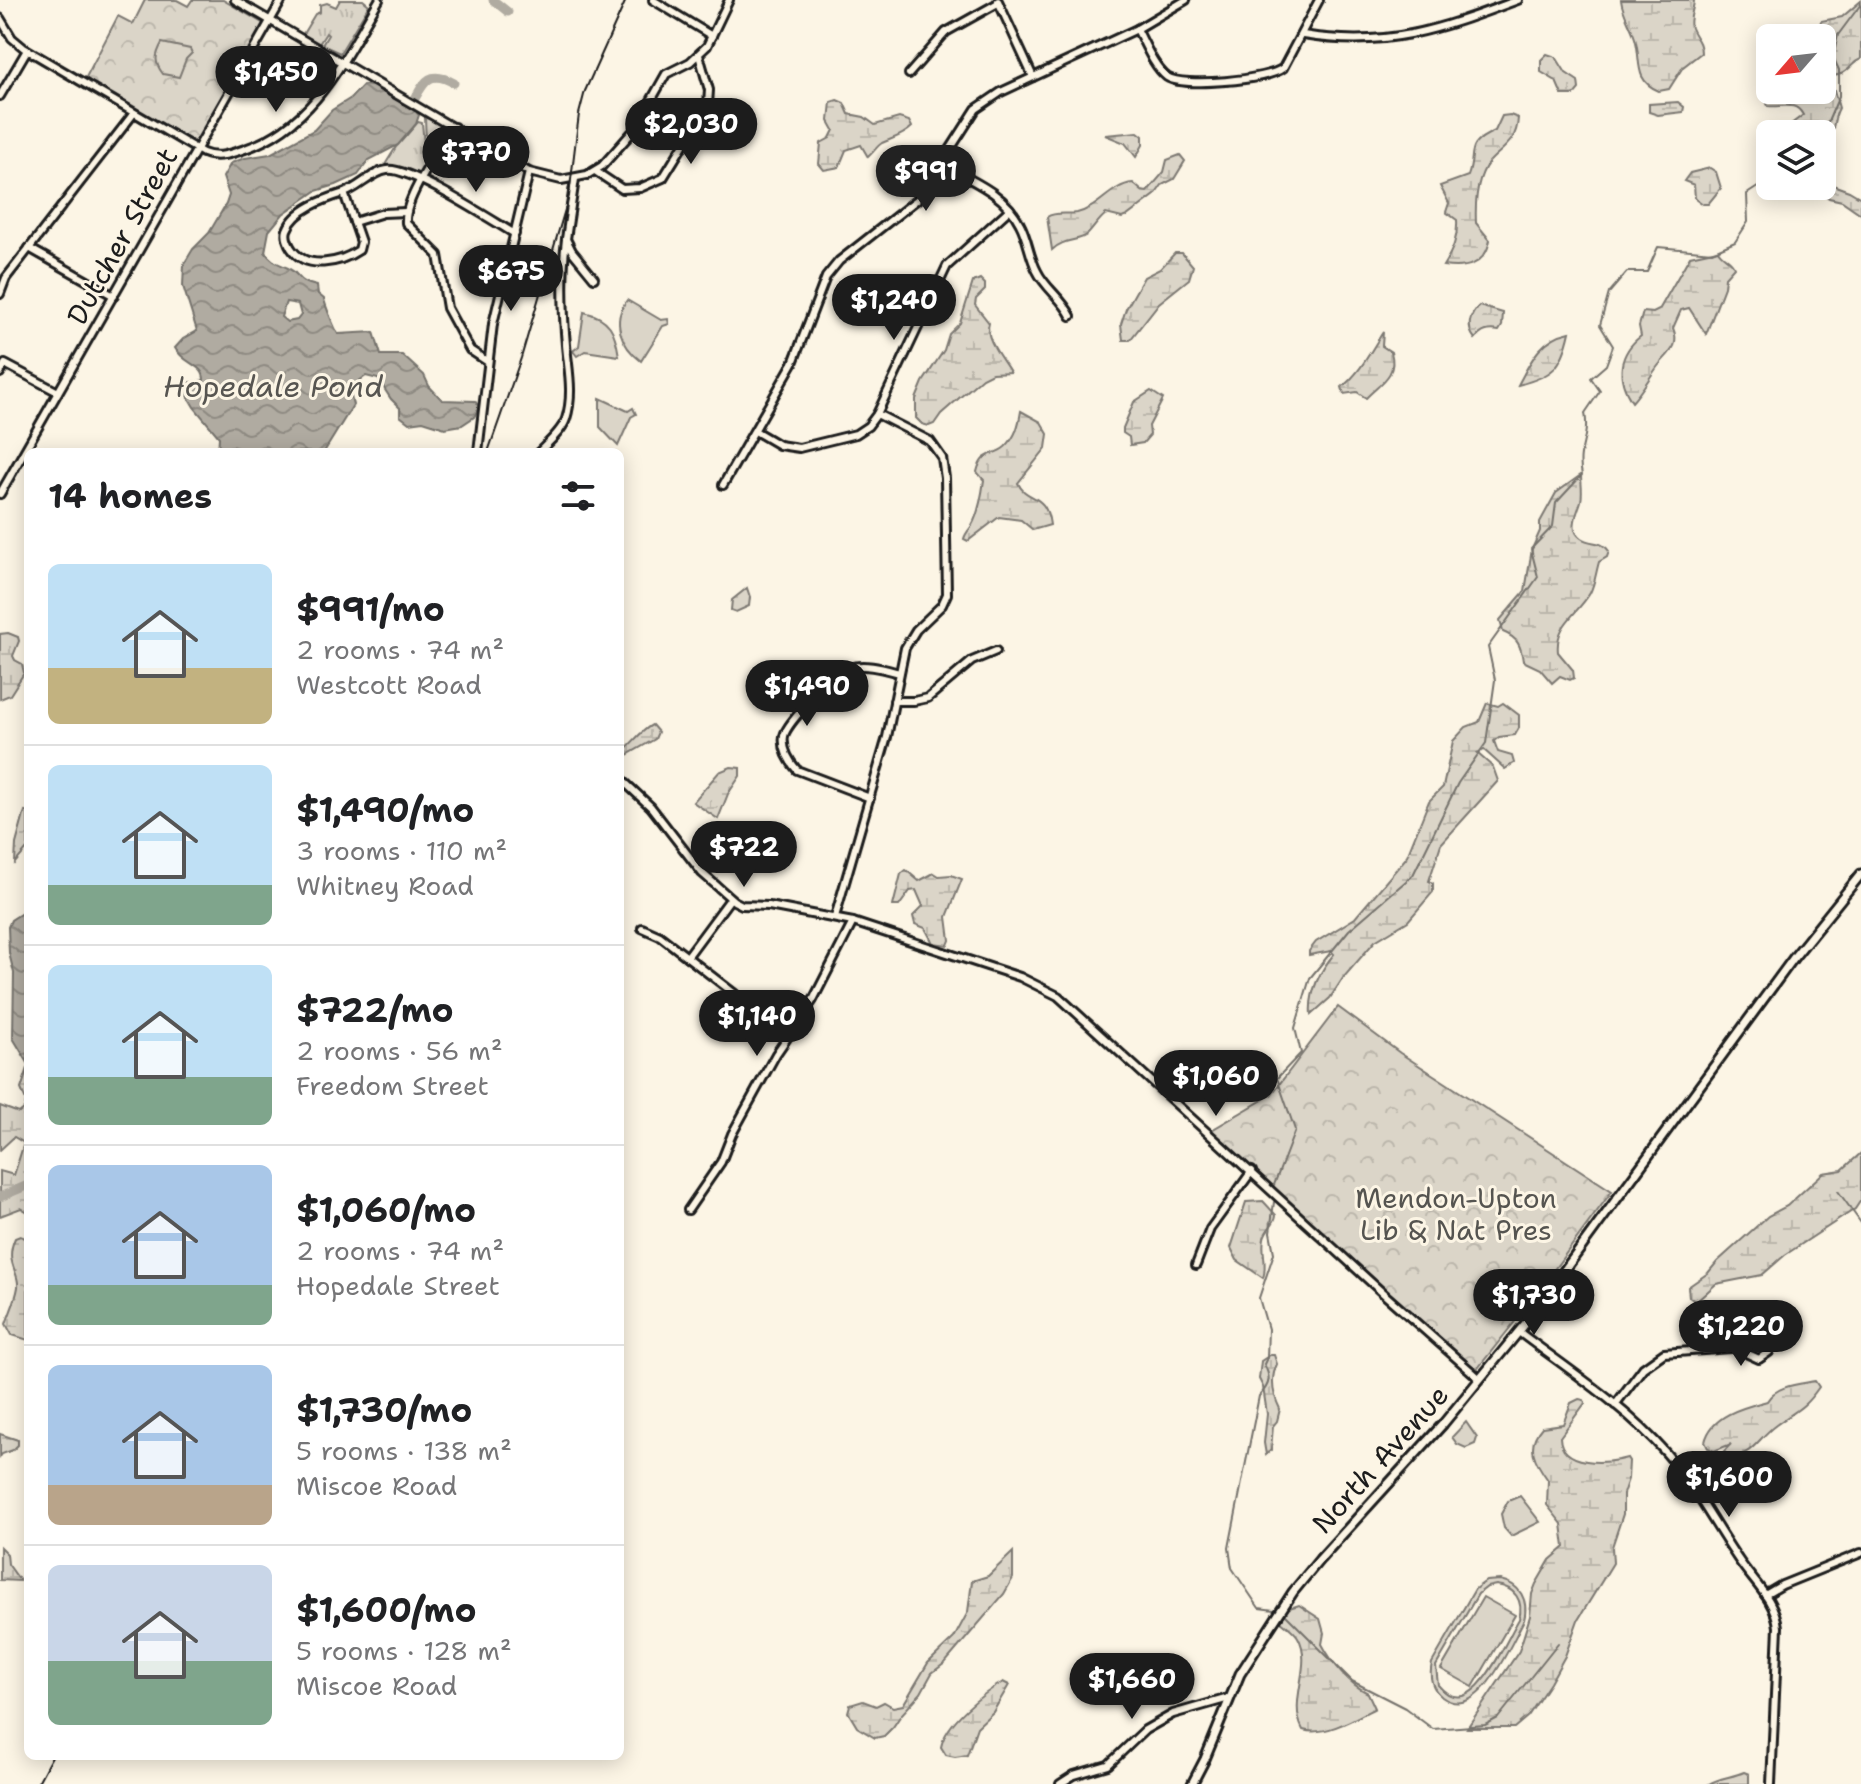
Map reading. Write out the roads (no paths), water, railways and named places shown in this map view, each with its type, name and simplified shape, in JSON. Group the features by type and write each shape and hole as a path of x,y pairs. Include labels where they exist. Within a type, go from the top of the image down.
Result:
{"main road":[{"name":"North Avenue","path":"1192,1784 1244,1666 1299,1585 1395,1480 1519,1332 1802,946 1861,874"}],"street":[{"path":"235,0 529,172 553,179 575,179 595,171 610,159 635,129 666,74 699,55 729,0"},
{"name":"Dutcher Street","path":"26,448 282,0"},
{"path":"0,18 14,40 27,50 195,149 218,156 269,139 318,99 378,2 369,0"},
{"path":"653,0 712,36"},
{"path":"723,485 793,363 826,277 839,261 919,198 976,109 1001,92 1137,29 1186,0"},
{"path":"1137,29 1165,76 1177,82 1192,83 1279,72 1293,55 1319,0"},
{"path":"1303,35 1363,40 1399,37 1444,28 1518,0"},
{"path":"909,74 946,32 998,2 1033,77"},
{"path":"0,96 27,50"},
{"path":"595,171 622,189 640,188 663,178 708,105 709,90 699,55"},
{"path":"0,294 6,278 134,113"},
{"path":"454,127 406,212 408,227 432,246 438,255 447,308 470,350 488,362"},
{"path":"941,164 987,188 1010,209 1020,224 1039,275 1064,303 1071,316"},
{"path":"344,193 361,248 342,259 322,263 309,261 293,251 287,240 287,230 302,213 384,170 401,171 422,181 515,234"},
{"path":"478,448 493,324 529,172"},
{"path":"542,448 566,420 569,400 563,261 575,179"},
{"path":"755,431 779,445 799,448 856,434 868,426 877,414 947,266 1010,209"},
{"path":"354,222 383,213 406,212"},
{"path":"566,239 594,278"},
{"path":"29,248 114,296"},
{"path":"0,373 5,364 58,392"},
{"path":"835,917 887,737 899,673 911,635 942,605 947,594 945,471 939,452 930,441 877,414"},
{"name":"Dutcher Street","path":"0,494 24,452"},
{"path":"894,701 928,698 967,664 996,651"},
{"path":"870,798 801,774 789,760 784,737 793,720 846,669 869,667 899,673"},
{"path":"624,782 651,807 702,873 730,899 742,905 769,906 853,922 1020,977 1058,996 1480,1379"},
{"path":"687,957 730,899"},
{"path":"688,1210 721,1162 738,1123 788,1035 820,988 853,922"},
{"path":"642,928 660,936 788,1035"},
{"path":"1196,1265 1210,1229 1252,1171"},
{"path":"1519,1332 1615,1405 1649,1436 1678,1468 1776,1610 1778,1627 1771,1784"},
{"path":"1756,1332 1766,1336 1771,1346 1769,1352 1759,1359 1748,1354 1744,1347 1747,1337 1756,1332"},
{"path":"1615,1405 1643,1368 1664,1353 1744,1347"},
{"path":"1765,1595 1861,1553"},
{"path":"1060,1784 1074,1775 1108,1765 1133,1739 1165,1718 1229,1698"}],"water":[{"name":"Hopedale Pond","path":"363,85 372,86 400,102 407,96 421,104 416,124 398,145 369,160 358,175 316,191 283,214 269,231 265,252 302,280 317,286 338,334 374,332 381,355 402,355 424,375 442,400 475,401 479,407 474,417 462,425 445,428 423,421 409,423 400,416 400,408 378,379 366,376 349,388 353,405 326,448 218,448 219,437 184,390 188,383 204,380 203,375 175,348 197,331 183,286 184,264 193,249 209,233 226,204 229,195 223,177 231,163 270,154 314,130 332,110 351,98","holes":["286,302 298,304 301,315 297,320 287,322 281,317"]},
{"path":"24,912 24,1056 13,1038 14,973 8,927 11,920"}],"waterway":[{"path":"493,0 508,12"},
{"path":"1829,120 1839,96 1839,70 1833,57 1838,35 1861,4"},
{"path":"409,109 431,78 454,83"},
{"path":"1274,1185 1295,1130 1277,1078 1301,1053 1295,1028 1310,978 1349,930 1413,875 1458,783 1486,743 1495,680 1488,647 1538,577 1531,549 1553,526 1556,503 1582,475 1585,413 1600,391 1591,378 1606,365 1613,346 1600,325 1609,293 1627,272 1647,272 1658,247 1712,252 1735,242 1748,222 1747,194 1756,188"},
{"path":"0,1197 24,1187"},
{"path":"1838,1191 1861,1223"},
{"path":"1274,1202 1270,1232 1274,1253 1259,1298 1268,1329 1264,1364 1269,1380 1259,1396 1229,1548 1232,1568 1259,1608 1274,1610"},
{"path":"1285,1614 1352,1681 1405,1708 1433,1729 1485,1725 1498,1718 1558,1643"}],"railway":[{"path":"489,448 521,358 569,196 579,114 585,91 626,0"},
{"path":"37,1784 50,1760"}],"park label":[{"name":"Mendon-Upton Lib & Nat Pres","path":"1456,1214"}]}
